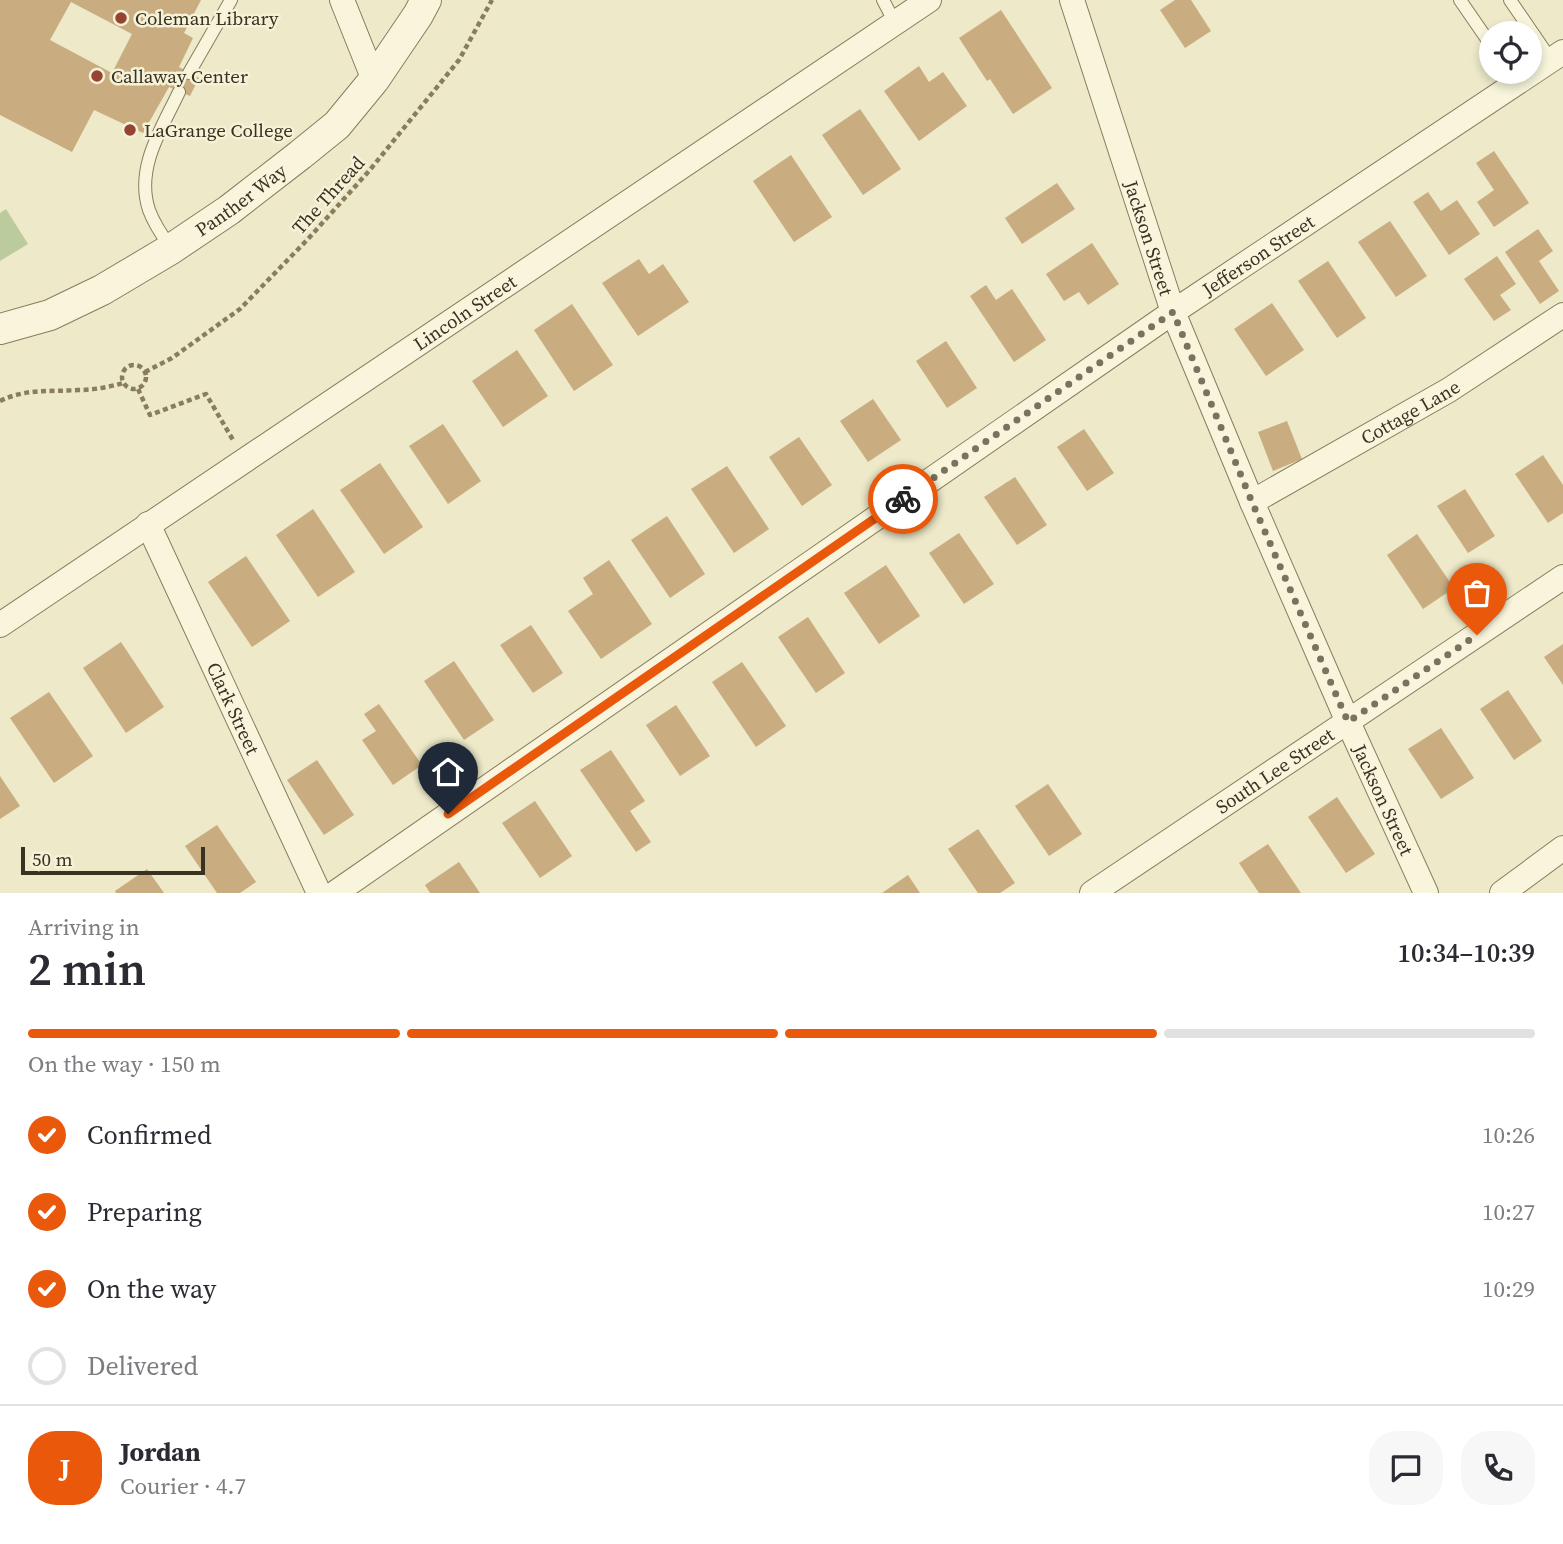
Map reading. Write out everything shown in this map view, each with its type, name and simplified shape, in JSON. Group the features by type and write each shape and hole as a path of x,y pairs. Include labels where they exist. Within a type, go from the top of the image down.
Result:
{"street":[{"path":"342,0 374,80"},
{"name":"Panther Way","path":"0,329 50,315 102,290 171,249 229,209 337,125 374,80 426,0"},
{"name":"Lincoln Street","path":"0,625 929,0"},
{"name":"Jackson Street","path":"1072,0 1173,312 1252,502 1426,893"},
{"name":"Jefferson Street","path":"335,893 1503,84"},
{"name":"Cottage Lane","path":"1252,502 1449,390 1563,315"},
{"name":"Clark Street","path":"148,524 319,893"},
{"name":"South Lee Street","path":"1092,893 1563,577"},
{"path":"1502,893 1563,848"}],"lane":[{"path":"189,73 231,0"},
{"path":"883,0 895,23"},
{"path":"1460,0 1479,28"},
{"path":"1510,0 1557,56"},
{"path":"171,249 149,212 146,180 152,147 179,92"}],"path":[{"name":"The Thread","path":"123,383 123,371 129,366 140,366 145,372 172,358 240,309 308,239 369,171 459,61 492,0"},
{"path":"145,372 145,384 138,388 150,415 206,394 244,460"},
{"name":"The Thread","path":"123,383 130,388 138,388"},
{"name":"The Thread","path":"0,401 39,390 77,391 123,383"}],"green space":[{"path":"6,209 28,244 0,261 0,213"}],"building":[{"name":"Callaway Center","path":"0,0 201,0 184,33 193,38 179,67 199,78 190,96 169,87 143,133 94,110 72,152 0,115","holes":["71,2 132,34 112,73 50,40"]},
{"path":"1175,0 1191,0 1211,31 1185,48 1160,10"},
{"path":"1001,10 1052,88 1013,114 959,38"},
{"path":"919,66 929,82 943,72 967,106 919,141 884,91"},
{"path":"860,109 901,169 863,195 822,135"},
{"path":"1494,151 1529,203 1494,227 1477,202 1494,190 1476,163"},
{"path":"791,155 832,217 794,242 753,181"},
{"path":"1057,183 1075,209 1022,244 1005,218"},
{"path":"1428,192 1441,211 1457,200 1480,234 1449,255 1413,202"},
{"path":"1390,221 1427,276 1396,297 1358,242"},
{"path":"1538,229 1553,251 1539,261 1559,291 1540,304 1505,252"},
{"path":"1092,243 1119,284 1088,305 1079,292 1064,301 1046,274"},
{"path":"1497,256 1516,284 1500,295 1511,310 1494,321 1464,279"},
{"path":"639,259 649,274 663,264 689,302 638,336 602,283"},
{"path":"1328,261 1366,318 1337,338 1298,281"},
{"path":"986,285 996,300 1012,289 1046,340 1014,362 970,296"},
{"path":"1272,303 1304,350 1266,376 1234,329"},
{"path":"572,304 613,365 574,391 534,330"},
{"path":"946,341 977,388 947,408 916,361"},
{"path":"517,350 548,396 503,427 472,381"},
{"path":"873,399 901,440 868,462 840,421"},
{"path":"1287,421 1302,459 1273,471 1258,432"},
{"path":"443,424 481,481 448,504 409,446"},
{"path":"1084,429 1114,473 1087,491 1057,447"},
{"path":"799,437 832,485 802,506 769,457"},
{"path":"1543,455 1563,485 1563,513 1548,523 1515,474"},
{"path":"380,463 423,527 384,554 340,490"},
{"path":"727,466 769,529 734,553 691,489"},
{"path":"1015,477 1047,525 1017,545 984,497"},
{"path":"1465,489 1495,536 1468,553 1437,506"},
{"path":"313,509 355,572 318,597 276,535"},
{"path":"667,516 705,574 670,598 631,540"},
{"path":"959,533 994,584 964,604 929,553"},
{"path":"1417,534 1454,588 1423,609 1387,555"},
{"path":"246,556 290,621 252,647 208,582"},
{"path":"609,560 652,624 601,659 568,611 593,594 583,578"},
{"path":"886,565 920,616 879,644 844,593"},
{"path":"808,617 845,673 816,693 778,637"},
{"path":"531,625 563,673 533,693 500,645"},
{"path":"121,642 164,707 126,733 83,668"},
{"path":"1563,644 1563,685 1544,657"},
{"path":"454,661 494,720 464,740 424,681"},
{"path":"742,662 786,726 756,747 712,682"},
{"path":"1508,690 1542,741 1514,760 1480,709"},
{"path":"49,692 93,756 54,783 10,718"},
{"path":"379,704 422,765 393,785 362,740 376,731 364,714"},
{"path":"676,705 710,756 680,776 646,725"},
{"path":"1441,728 1474,778 1441,799 1408,749"},
{"path":"611,750 645,801 630,811 651,842 636,852 580,770"},
{"path":"317,760 354,815 324,835 287,780"},
{"path":"0,776 20,806 0,819"},
{"path":"1048,784 1082,834 1049,856 1015,806"},
{"path":"1337,797 1375,854 1346,873 1308,817"},
{"path":"535,801 572,856 540,878 502,823"},
{"path":"217,825 256,882 240,893 217,893 185,846"},
{"path":"978,829 1015,883 1000,893 978,893 948,849"},
{"path":"1268,844 1301,893 1259,893 1239,863"},
{"path":"459,862 480,893 430,893 425,885"},
{"path":"147,869 164,893 116,893 115,891"},
{"path":"908,875 920,893 882,893"}],"way so far":[{"path":"903,499 1173,312 1348,722 1477,635"}],"place":[{"name":"Coleman Library","path":"121,18"},
{"name":"Callaway Center","path":"97,76"},
{"name":"LaGrange College","path":"130,130"}],"route":[{"path":"448,814 903,499"}]}
